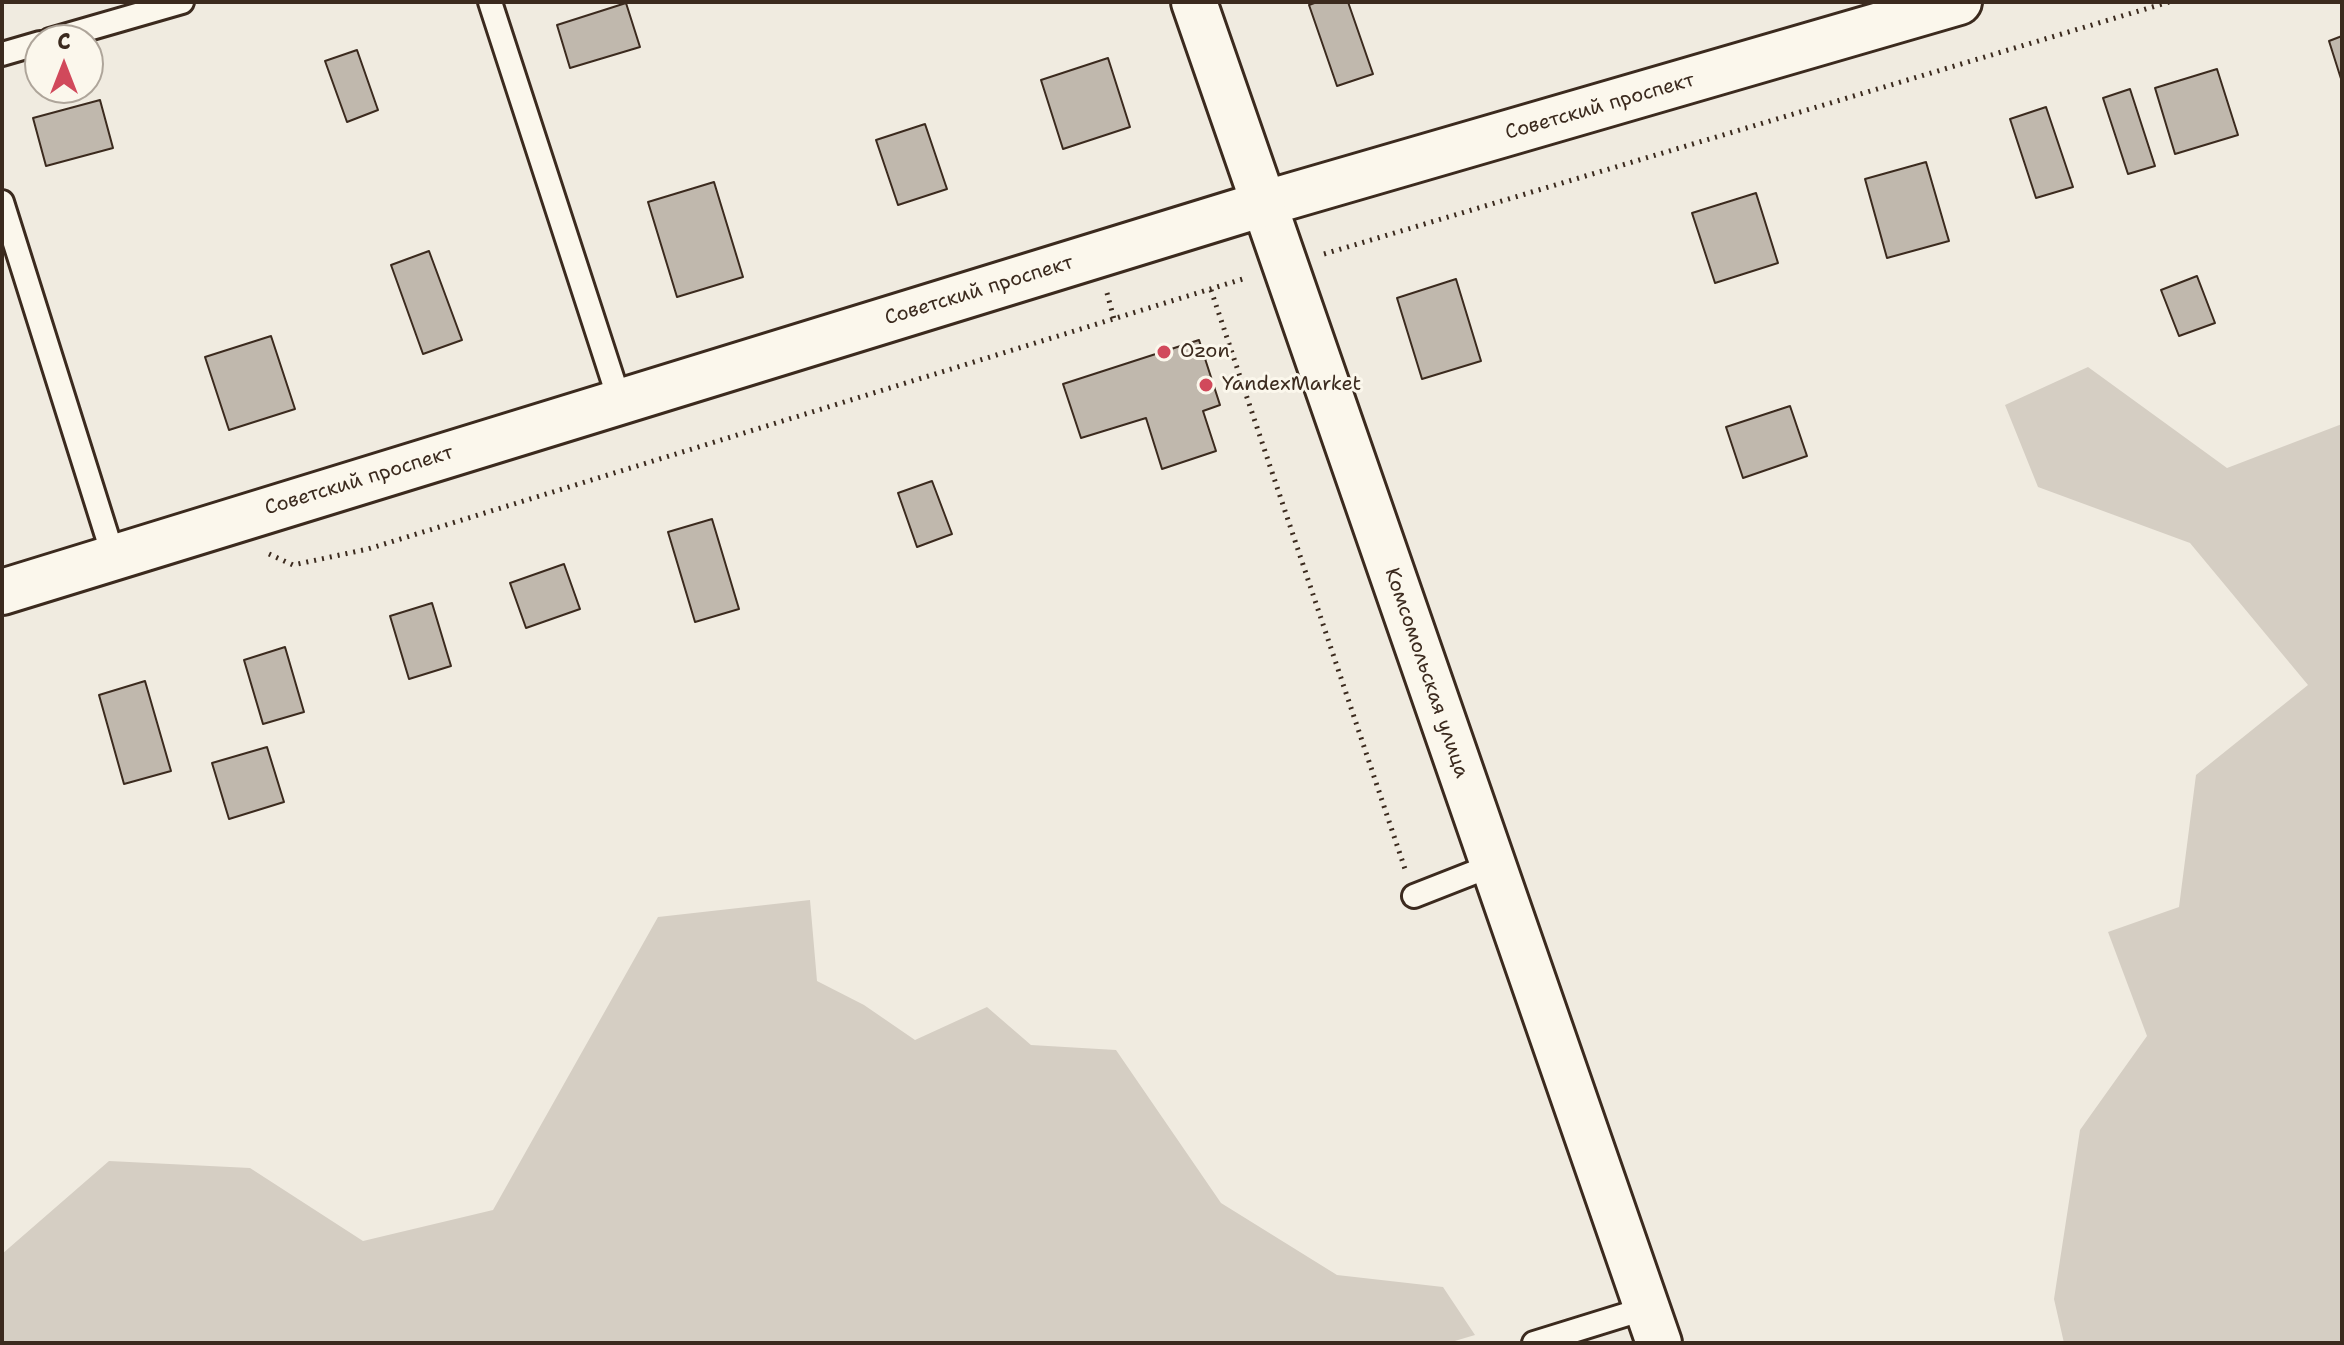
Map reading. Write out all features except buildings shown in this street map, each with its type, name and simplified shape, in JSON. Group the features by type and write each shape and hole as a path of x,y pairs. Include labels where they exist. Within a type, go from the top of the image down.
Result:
{"street":[{"name":"Комсомольская улица","path":"1194,2 1653,1326"},
{"name":"Советский проспект","path":"2,592 113,555 1263,204 1911,9 1959,2"}],"lane":[{"path":"104,24 182,2"},
{"path":"490,2 620,402"},
{"path":"2,54 24,48"},
{"path":"2,202 113,555"},
{"path":"1414,896 1493,865"},
{"path":"1534,1343 1653,1326"}],"path":[{"path":"211,526 293,565 368,549 1284,265 2169,2"},
{"path":"1211,290 1414,896"}],"shaded area":[{"path":"2088,367 2227,468 2342,424 2342,1343 2064,1343 2054,1299 2080,1130 2147,1036 2108,932 2179,907 2196,775 2308,685 2190,543 2038,487 2005,405"},
{"path":"810,900 817,981 864,1005 915,1040 987,1007 1031,1045 1116,1050 1221,1203 1337,1275 1443,1287 1475,1335 1448,1343 2,1343 2,1254 109,1161 250,1168 363,1241 493,1210 658,917"}],"place":[{"name":"Ozon","path":"1164,352"},
{"name":"YandexMarket","path":"1206,385"}]}
